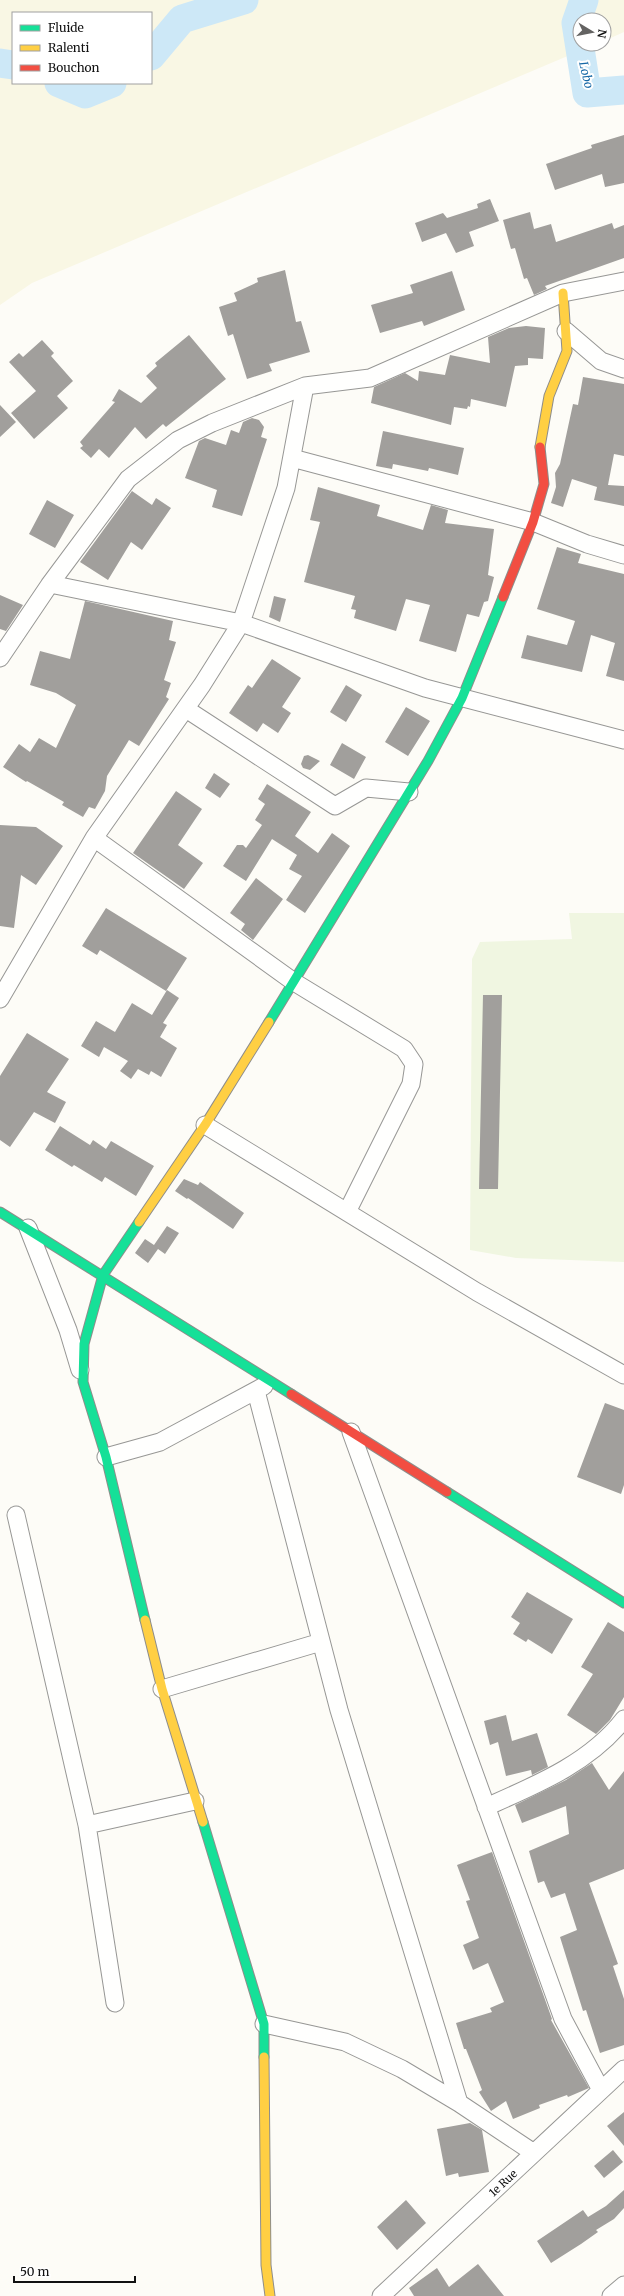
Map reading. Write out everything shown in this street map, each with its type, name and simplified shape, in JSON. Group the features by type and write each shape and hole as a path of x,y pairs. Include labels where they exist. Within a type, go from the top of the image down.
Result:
{"main road":[{"path":"270,2296 266,2265 264,2024 162,1689 106,1457 83,1382 84,1344 103,1275 205,1125 294,982 409,792 462,698 533,522 544,484 540,443 549,396 566,350 563,293"},
{"path":"0,1212 28,1228 624,1603"}],"street":[{"path":"0,658 50,584 128,479 178,440 212,423 305,386 370,378 563,293 624,281"},
{"path":"566,331 601,361 624,369"},
{"path":"0,999 94,838 186,709 241,623 286,488 305,386"},
{"path":"292,458 533,522 587,544 624,556"},
{"path":"50,584 241,623 425,688 624,740"},
{"path":"186,709 335,806 366,788 409,792"},
{"path":"94,838 294,982 404,1048 414,1064 411,1084 347,1212"},
{"path":"205,1125 477,1292 624,1375"},
{"path":"28,1228 68,1330 83,1382"},
{"path":"106,1457 160,1442 256,1392 271,1382"},
{"path":"256,1392 339,1710 459,2103"},
{"path":"351,1432 563,2019 601,2090"},
{"path":"16,1515 87,1825 115,2003"},
{"path":"162,1689 321,1642"},
{"path":"486,1807 555,1776 610,1737 624,1719"},
{"path":"87,1825 195,1801"},
{"path":"264,2024 345,2042 402,2069 459,2103 534,2153"},
{"name":"1e Rue","path":"381,2296 624,2069"},
{"path":"611,2296 624,2284"}],"shaded area":[{"path":"0,0 624,0 624,32 612,37 612,12 572,12 572,52 577,52 32,283 0,305"}],"green space":[{"path":"569,913 624,913 624,1262 516,1258 470,1250 472,959 480,942 572,939"}],"building":[{"path":"624,135 624,183 605,187 602,174 555,190 546,164 592,148 591,145"},
{"path":"490,199 499,221 469,232 474,246 456,253 446,233 422,242 415,223 443,213 447,218 478,208 477,204"},
{"path":"530,212 534,229 551,224 556,242 612,223 614,229 624,225 624,258 545,286 547,289 534,295 527,278 524,279 515,248 511,249 503,220"},
{"path":"285,270 296,322 301,321 310,352 269,364 272,371 247,379 233,334 228,336 219,307 237,301 234,293 258,282 257,278"},
{"path":"452,271 465,310 424,326 422,321 380,333 371,305 413,293 410,285"},
{"path":"526,326 545,328 543,359 528,358 528,365 515,366 506,407 471,399 470,407 468,406 467,409 454,407 451,425 371,403 374,387 405,373 418,381 419,371 445,375 450,355 490,363 488,337 509,328"},
{"path":"189,335 226,379 166,427 163,424 146,439 135,427 109,458 99,449 91,458 80,448 83,446 80,442 115,402 112,401 119,389 141,403 157,388 146,376 157,366 155,363"},
{"path":"42,340 54,353 51,356 73,381 57,396 68,408 34,439 11,413 36,391 9,362 19,353 23,357"},
{"path":"583,377 624,384 624,456 614,454 608,485 624,486 624,506 594,500 597,487 572,479 563,507 551,503 556,487 555,473 560,464 573,404 578,405"},
{"path":"0,405 16,422 0,437"},
{"path":"252,418 259,420 264,427 261,437 267,439 242,516 212,507 217,490 185,478 199,441 205,438 226,445 231,430 239,433 243,422"},
{"path":"383,431 464,448 458,475 429,468 428,471 393,464 392,469 376,466"},
{"path":"318,487 380,505 377,516 423,530 431,505 448,510 445,523 494,529 488,575 494,577 488,601 484,602 479,617 467,614 456,652 419,641 430,605 406,599 396,631 354,618 356,610 351,609 355,596 304,582 320,522 310,520"},
{"path":"132,491 152,505 156,498 171,508 142,550 131,542 108,580 80,562"},
{"path":"47,500 74,515 55,548 29,534"},
{"path":"557,547 581,554 578,563 624,574 624,681 606,676 615,643 591,635 582,672 521,658 527,635 567,645 575,621 537,609"},
{"path":"0,595 23,605 6,631 0,629"},
{"path":"274,596 286,599 280,622 269,617"},
{"path":"85,601 173,621 169,640 176,642 164,680 171,683 166,697 169,699 139,746 129,740 107,776 105,791 95,809 89,807 83,817 62,805 64,802 27,781 26,782 3,767 19,744 30,752 39,738 56,748 76,705 56,693 30,685 40,651 70,659"},
{"path":"272,659 301,678 282,707 291,713 278,733 263,723 257,732 229,713 248,685 252,688"},
{"path":"346,685 362,695 346,722 330,712"},
{"path":"406,707 430,721 408,756 385,742"},
{"path":"342,743 366,757 354,779 330,765"},
{"path":"308,755 320,761 310,770 303,768 301,764 304,756"},
{"path":"214,773 230,784 220,798 205,788"},
{"path":"267,784 311,812 295,836 318,853 332,833 350,846 305,913 286,900 302,876 289,869 297,855 272,839 246,881 223,866 237,845 243,845 246,848 262,825 255,820 265,804 258,799"},
{"path":"176,791 202,809 178,845 203,863 184,889 133,853"},
{"path":"0,825 36,827 63,846 36,885 21,875 14,928 0,926"},
{"path":"256,878 283,899 253,940 241,930 245,924 230,913"},
{"path":"106,908 187,958 166,991 100,950 97,955 82,946"},
{"path":"167,990 179,998 163,1023 167,1025 160,1037 177,1048 161,1077 151,1071 149,1075 138,1069 131,1079 120,1071 128,1061 104,1047 99,1057 81,1046 96,1021 115,1032 132,1003 152,1015"},
{"path":"483,995 502,995 498,1189 479,1189"},
{"path":"27,1033 69,1059 47,1092 66,1102 55,1123 34,1112 10,1147 0,1140 0,1076"},
{"path":"60,1126 90,1145 93,1140 106,1149 111,1141 154,1166 136,1196 105,1177 102,1182 74,1165 72,1167 45,1150"},
{"path":"184,1179 198,1185 200,1182 244,1213 233,1229 188,1198 187,1199 175,1191"},
{"path":"167,1226 179,1233 165,1254 158,1249 148,1263 135,1253 145,1239 154,1245"},
{"path":"605,1403 624,1410 624,1485 621,1494 577,1477"},
{"path":"527,1592 573,1619 552,1654 528,1639 526,1642 513,1634 520,1623 511,1617"},
{"path":"608,1622 624,1632 624,1697 610,1720 596,1734 567,1715 593,1674 581,1667"},
{"path":"506,1715 512,1741 537,1733 548,1767 532,1775 531,1770 506,1776 498,1742 490,1745 484,1721"},
{"path":"592,1763 609,1790 624,1771 624,1869 589,1883 618,1964 613,1966 624,1999 624,2045 600,2053 586,2010 583,2011 560,1937 577,1930 565,1893 551,1898 544,1881 538,1883 529,1851 569,1834 566,1806 522,1823 515,1805 566,1780"},
{"path":"492,1852 552,2019 551,2020 589,2088 568,2097 567,2095 539,2105 540,2108 513,2119 506,2101 491,2111 479,2092 482,2090 466,2049 464,2049 456,2023 492,2012 490,2008 504,2002 488,1963 473,1970 463,1945 479,1938 466,1901 470,1900 457,1865"},
{"path":"624,2112 624,2146 607,2126"},
{"path":"470,2123 482,2130 489,2172 459,2177 458,2173 446,2176 437,2129"},
{"path":"613,2150 623,2162 604,2178 594,2166"},
{"path":"624,2190 624,2208 614,2219 596,2230 598,2232 581,2244 551,2263 537,2241 583,2210 588,2217 606,2206"},
{"path":"406,2200 426,2223 397,2250 377,2227"},
{"path":"478,2264 504,2296 414,2296 409,2288 437,2268 449,2287"}],"waterway":[{"name":"Lobo","path":"152,55 182,19 244,0"},
{"name":"Lobo","path":"584,0 576,23 587,93 624,90"},
{"name":"Lobo","path":"0,63 12,65"},
{"name":"Lobo","path":"61,84 85,94 110,84"}],"traffic: fast":[{"path":"269,1022 428,761 462,698 503,597"},
{"path":"0,1212 291,1394"},
{"path":"139,1222 103,1275 84,1344 83,1382 106,1457 145,1620"},
{"path":"447,1492 624,1603"},
{"path":"203,1822 264,2024 264,2057"}],"traffic: slow":[{"path":"540,447 549,396 567,351 563,293"},
{"path":"139,1222 205,1125 269,1022"},
{"path":"145,1620 162,1689 203,1822"},
{"path":"264,2057 266,2265 270,2296"}],"traffic: jam":[{"path":"503,597 533,522 544,484 540,447"},
{"path":"291,1394 447,1492"}]}
